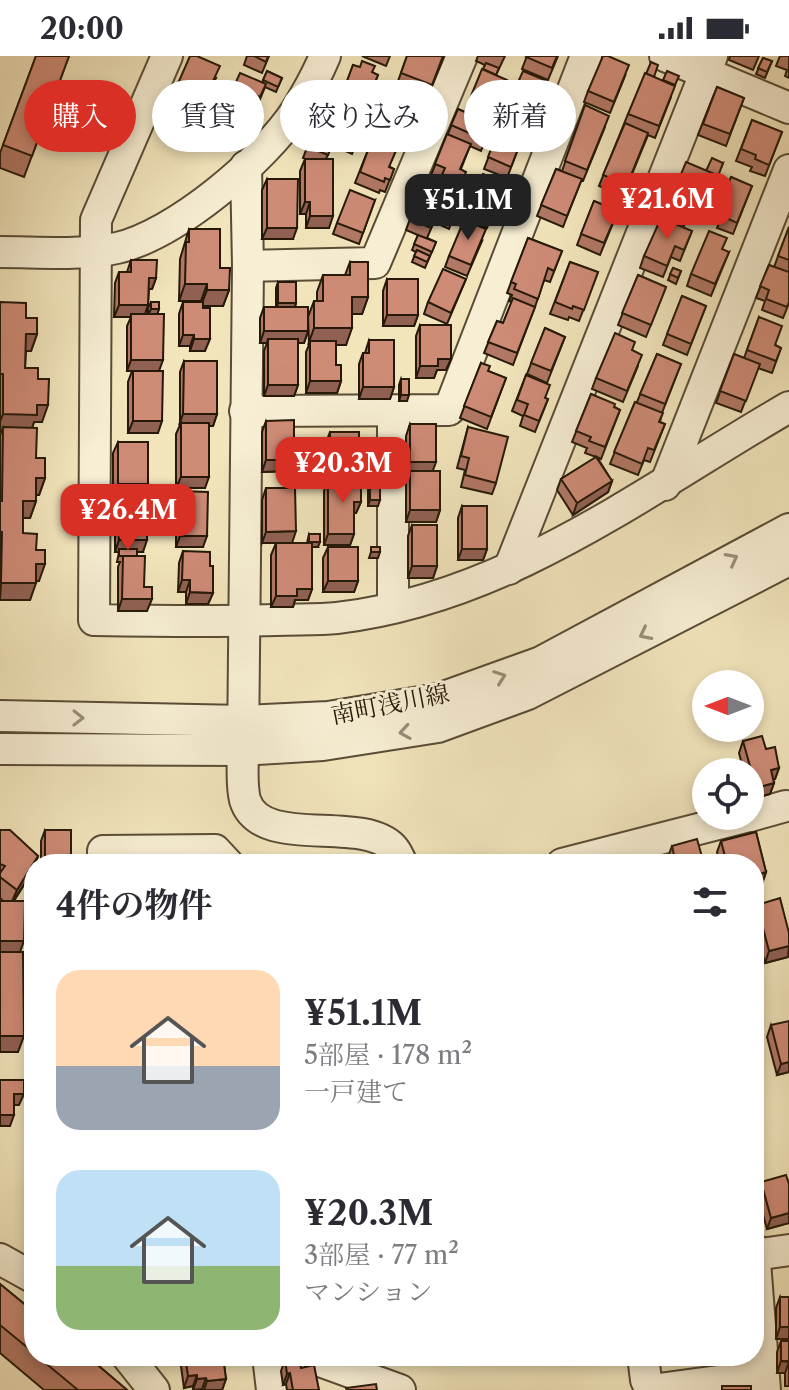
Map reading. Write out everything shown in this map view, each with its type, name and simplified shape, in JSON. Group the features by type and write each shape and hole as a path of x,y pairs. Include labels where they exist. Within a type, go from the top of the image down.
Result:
{"street":[{"path":"167,56 96,220 94,620 336,618 393,607 509,569 665,485 730,441 789,407"},
{"path":"0,252 95,250 118,247 152,236 217,191 246,166 295,112 325,56"},
{"path":"248,266 375,263 462,56"},
{"path":"245,411 449,410 586,56"},
{"path":"665,56 709,64 789,108"},
{"path":"509,569 709,64"},
{"path":"246,166 248,266 243,621 246,802 255,815 278,827 372,836 392,846 396,854"},
{"path":"665,485 789,170"},
{"path":"393,412 393,607"},
{"name":"南町浅川線","path":"0,749 243,736 328,717 438,699 541,662 789,529"},
{"name":"南町浅川線","path":"0,716 323,745 438,727 528,694 789,560"},
{"path":"764,812 786,806"},
{"path":"650,853 712,830"},
{"path":"103,854 103,851 215,850 219,854"},
{"path":"764,1252 789,1250"},
{"path":"135,1366 154,1390"},
{"path":"269,1366 272,1390"},
{"path":"334,1366 400,1390"},
{"path":"644,1366 651,1390 764,1382"}],"building":[{"path":"36,56 69,56 60,80 27,80"},
{"path":"190,56 220,66 214,80 179,80"},
{"path":"254,56 268,56 266,62"},
{"path":"407,56 443,56 434,80 419,80 401,73"},
{"path":"527,56 557,56 552,68"},
{"path":"603,56 629,65 614,102 588,91"},
{"path":"763,58 772,61 767,72 758,68"},
{"path":"362,61 375,66 372,72 378,75 376,80 347,80 353,65 360,67"},
{"path":"651,62 658,65 654,77 646,74"},
{"path":"486,63 499,68 496,75 483,69"},
{"path":"482,69 507,80 477,80"},
{"path":"267,71 282,78 278,87 263,80"},
{"path":"523,71 545,80 519,80"},
{"path":"667,71 679,76 675,85 663,80"},
{"path":"240,73 257,80 237,80"},
{"path":"645,73 675,86 659,126 628,114"},
{"path":"717,87 744,98 730,134 703,124"},
{"path":"24,88 24,152 33,152 32,156 3,145"},
{"path":"585,105 609,116 587,170 565,161 568,152 576,152 576,130"},
{"path":"458,109 464,112 464,131 451,125"},
{"path":"752,120 782,132 769,165 741,149"},
{"path":"625,123 648,133 627,185 603,175"},
{"path":"448,134 464,141 464,152 467,152 460,169 466,172 453,203 433,195 445,168 435,164 440,152 448,152"},
{"path":"367,152 395,152 389,167 394,169 390,180 385,178 384,182 360,172"},
{"path":"490,152 517,152 511,167 488,157"},
{"path":"712,158 723,163 718,176 706,171"},
{"path":"305,159 333,159 333,216 310,216 310,202 305,202"},
{"path":"686,162 717,175 703,209 672,196"},
{"path":"556,169 582,179 567,216 541,205"},
{"path":"483,174 505,183 491,216 469,207"},
{"path":"731,177 752,186 737,223 722,216 726,204 721,202"},
{"path":"267,179 298,179 297,228 267,228"},
{"path":"633,181 644,186 639,197 628,192"},
{"path":"350,190 375,200 363,233 337,223"},
{"path":"420,195 441,204 431,228 410,219"},
{"path":"594,201 618,211 604,243 581,234"},
{"path":"670,208 688,216 684,225 666,217"},
{"path":"444,211 454,215 451,223 440,218"},
{"path":"661,218 692,231 684,250 675,246 667,266 644,256"},
{"path":"464,220 486,229 471,265 449,256"},
{"path":"789,227 789,260 778,256"},
{"path":"189,229 220,229 220,268 230,268 229,290 207,290 207,284 185,284"},
{"path":"709,231 727,238 722,249 729,252 715,284 691,274"},
{"path":"418,235 436,242 432,252 414,244"},
{"path":"528,238 562,251 554,271 548,268 538,299 514,289 516,284 511,282"},
{"path":"417,250 430,256 427,262 414,256"},
{"path":"131,260 157,260 156,278 149,278 148,305 119,305 119,272 131,272"},
{"path":"350,262 368,262 368,297 352,297 352,328 314,328 314,301 323,301 323,275 350,275"},
{"path":"570,262 598,272 584,310 555,302"},
{"path":"769,265 789,272 787,307 766,299 769,290 760,286"},
{"path":"673,268 681,271 678,278 670,274"},
{"path":"443,269 466,279 451,313 428,302"},
{"path":"638,275 666,287 651,325 622,313"},
{"path":"387,279 418,279 418,315 387,315"},
{"path":"278,282 296,282 296,303 278,303"},
{"path":"682,296 706,306 691,344 667,334"},
{"path":"513,298 535,307 517,353 488,342 497,321 503,323"},
{"path":"0,302 26,303 26,318 37,318 37,334 26,334 25,368 38,368 38,379 49,379 48,405 37,405 37,415 3,414"},
{"path":"151,302 159,302 159,309 151,309"},
{"path":"183,302 203,302 203,308 210,308 210,339 183,335"},
{"path":"264,307 308,307 308,331 264,331"},
{"path":"131,314 164,314 163,360 131,360"},
{"path":"759,317 782,326 775,345 781,348 776,361 747,350"},
{"path":"420,325 451,325 451,359 438,359 438,366 420,366"},
{"path":"545,328 565,337 551,371 531,363"},
{"path":"615,333 635,342 632,350 642,355 627,391 596,378"},
{"path":"268,339 298,339 298,385 268,385"},
{"path":"369,340 394,340 394,387 363,387 363,353 369,353"},
{"path":"310,341 336,341 336,365 341,365 341,381 310,381"},
{"path":"657,354 681,364 665,404 640,394"},
{"path":"734,354 760,364 746,401 720,391"},
{"path":"184,361 217,361 217,414 183,414"},
{"path":"481,363 490,366 488,371 506,378 491,417 464,406"},
{"path":"133,371 163,371 162,421 133,421"},
{"path":"526,375 550,385 539,421 524,415 528,404 517,400"},
{"path":"401,379 409,379 409,395 401,395"},
{"path":"591,394 615,404 614,407 620,410 605,447 589,441 591,437 576,431"},
{"path":"635,402 663,413 659,422 665,424 654,450 648,448 642,464 614,452"},
{"path":"294,420 294,460 266,460 266,421"},
{"path":"181,423 209,423 209,477 181,477"},
{"path":"410,424 436,424 436,462 410,462"},
{"path":"3,427 37,428 36,458 45,458 45,478 36,478 36,501 23,501 23,533 37,534 36,550 45,550 45,564 36,564 36,583 1,583"},
{"path":"468,427 508,437 496,483 465,475 469,458 461,456"},
{"path":"330,432 359,432 356,471 330,471"},
{"path":"118,442 148,442 148,484 118,484"},
{"path":"596,457 612,481 577,503 561,479"},
{"path":"410,471 440,471 440,510 410,510"},
{"path":"370,474 379,474 379,481 370,481"},
{"path":"328,479 361,479 361,502 354,502 354,534 328,534"},
{"path":"370,485 380,485 380,500 370,500"},
{"path":"266,488 295,488 296,531 266,532"},
{"path":"152,490 171,490 171,506 152,506"},
{"path":"180,491 208,492 207,536 180,536"},
{"path":"119,502 147,502 147,540 119,540"},
{"path":"462,506 487,506 487,549 462,549"},
{"path":"412,525 437,525 437,566 412,566"},
{"path":"309,534 320,534 320,542 309,542"},
{"path":"276,543 312,543 312,589 297,589 297,596 276,596"},
{"path":"328,547 358,547 358,581 328,581"},
{"path":"371,547 380,547 380,552 371,552"},
{"path":"119,549 137,549 137,556 119,556"},
{"path":"183,551 210,552 213,593 190,592 190,580 182,580"},
{"path":"123,556 145,556 144,587 152,587 152,599 122,599"},
{"path":"743,742 764,742 766,749 775,747 779,768 771,770 774,783 764,786 764,758 748,758"},
{"path":"0,830 10,830 36,854 24,854 24,879 17,890 0,877 5,866 0,864"},
{"path":"45,830 71,830 71,854 45,854"},
{"path":"756,832 762,854 724,854 721,841"},
{"path":"697,839 701,854 674,854 672,846"},
{"path":"780,898 789,946 769,951 764,932 764,903"},
{"path":"0,901 24,901 24,941 0,941"},
{"path":"0,952 23,952 24,1036 0,1036"},
{"path":"789,1021 789,1062 781,1064 771,1025"},
{"path":"0,1080 24,1080 24,1094 14,1094 14,1115 0,1115"},
{"path":"786,1175 789,1213 771,1218 764,1181"},
{"path":"0,1284 24,1304 24,1345 0,1325"},
{"path":"780,1297 789,1297 789,1327 780,1327"},
{"path":"781,1341 789,1341 789,1361 781,1361"},
{"path":"49,1366 99,1366 127,1390 78,1390"},
{"path":"186,1366 224,1366 226,1379 207,1381 206,1378 197,1379 197,1375 188,1376"},
{"path":"286,1366 314,1366 319,1390 293,1390 290,1373 287,1374"},
{"path":"376,1384 377,1390 346,1388"},
{"path":"722,1386 751,1386 751,1390 722,1390"}]}
